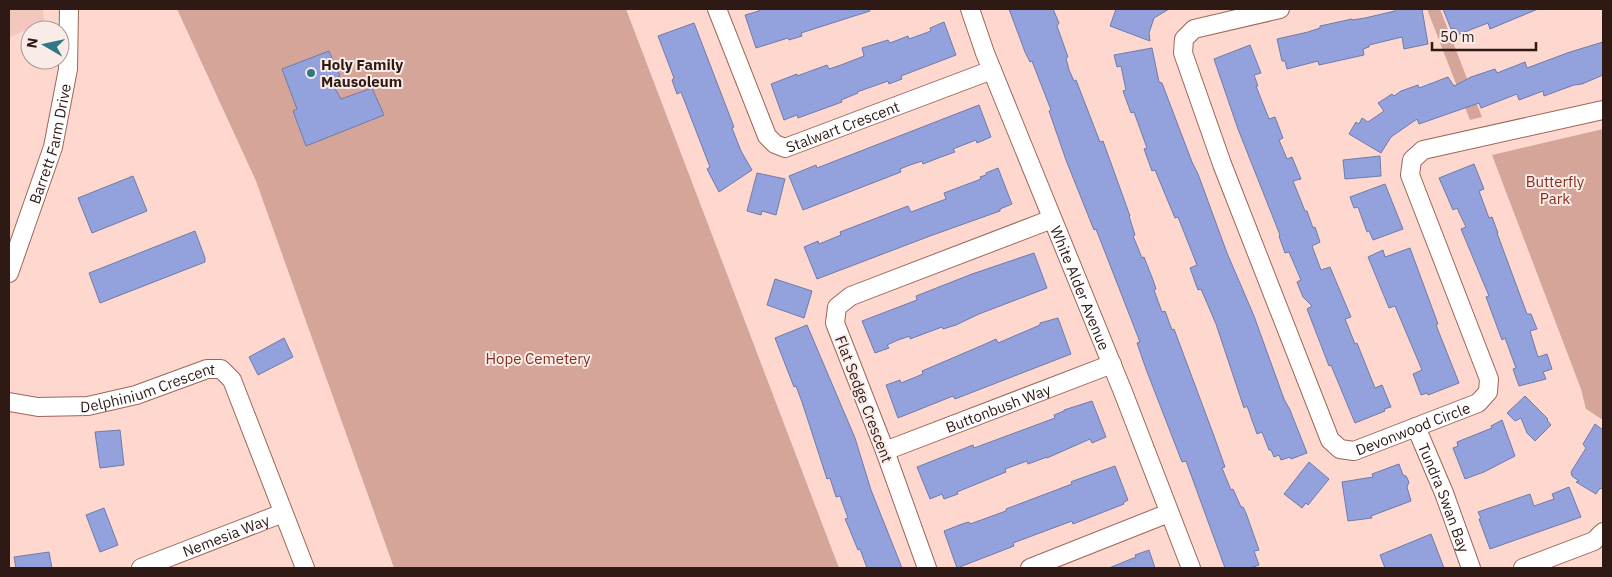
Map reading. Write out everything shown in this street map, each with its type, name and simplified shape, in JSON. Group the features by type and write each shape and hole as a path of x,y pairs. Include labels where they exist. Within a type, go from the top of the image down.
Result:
{"street":[{"name":"Barrett Farm Drive","path":"9,273 53,147 68,69 69,9"},
{"name":"Stalwart Crescent","path":"717,9 767,136 775,144 785,148 992,70"},
{"name":"White Alder Avenue","path":"970,9 992,70 1112,364 1191,568"},
{"name":"Devonwood Circle","path":"1280,9 1194,29 1184,40 1183,53 1222,164 1330,440 1340,449 1354,450 1416,427 1478,403 1488,392 1489,379 1410,175 1412,160 1423,150 1603,110"},
{"name":"Flat Sedge Crescent","path":"927,568 885,451 835,323 837,307 851,296 1052,219"},
{"name":"Buttonbush Way","path":"885,451 1112,364"},
{"name":"Delphinium Crescent","path":"9,402 38,407 88,406 136,395 207,369 221,368 232,380 304,568"},
{"name":"Tundra Swan Bay","path":"1416,427 1444,493 1471,568"},
{"path":"1030,568 1169,512"},
{"name":"Nemesia Way","path":"140,568 283,513"},
{"path":"1523,568 1594,541 1603,532"}],"shaded area":[{"path":"9,9 43,9 44,20 20,20 20,33 9,38"}],"green space":[{"name":"Hope Cemetery","path":"177,9 626,9 839,568 394,568 256,181"},
{"path":"1427,9 1440,9 1482,117 1470,120"},
{"name":"Butterfly Park","path":"1603,129 1603,420 1586,409 1581,389 1492,155"}],"building":[{"path":"758,9 869,9 870,11 801,33 802,36 789,40 788,38 756,48 745,15 759,11"},
{"path":"1009,9 1053,9 1059,23 1057,26 1068,57 1066,58 1069,70 1074,81 1076,80 1100,142 1103,141 1130,216 1135,235 1133,236 1153,280 1156,289 1154,290 1162,312 1165,311 1172,330 1174,329 1225,467 1222,468 1231,490 1233,489 1241,507 1243,507 1246,513 1259,550 1254,551 1259,565 1250,568 1225,568 1186,461 1182,462 1146,369 1137,343 1140,342 1096,229 1094,230 1066,160 1049,111 1051,110 1032,61 1030,62 1025,52"},
{"path":"1116,9 1169,9 1154,18 1149,33 1150,41 1110,26"},
{"path":"1395,9 1422,9 1428,44 1404,49 1402,37 1369,45 1369,47 1363,49 1364,55 1319,65 1318,61 1287,69 1285,61 1282,61 1277,39 1308,32 1320,28 1320,26 1365,18 1395,11"},
{"path":"1443,9 1538,9 1490,29 1488,23 1457,35 1454,28 1451,29"},
{"path":"944,22 956,55 901,76 902,79 889,84 888,81 857,92 841,100 842,102 798,118 797,115 784,120 771,84 827,65 829,69 841,65 864,56 862,48 888,40 890,43 908,36 909,39 931,31 930,28"},
{"path":"694,23 734,127 732,128 741,151 752,170 719,192 707,169 710,167 681,92 677,94 672,80 674,78 658,36"},
{"path":"1603,42 1603,75 1582,84 1544,96 1543,91 1519,100 1517,94 1481,108 1479,103 1419,124 1417,119 1391,137 1381,153 1349,134 1356,122 1359,124 1362,118 1368,122 1384,111 1378,103 1392,94 1394,96 1401,91 1418,85 1419,88 1448,77 1454,86 1471,77 1495,69 1497,73 1525,62 1527,68"},
{"path":"1250,45 1261,73 1254,75 1258,86 1256,86 1269,119 1275,117 1283,138 1279,140 1287,159 1292,157 1301,179 1293,181 1320,242 1312,246 1321,270 1330,267 1351,317 1345,319 1355,344 1357,343 1375,388 1382,385 1391,407 1355,423 1331,365 1329,366 1307,309 1312,306 1303,297 1297,282 1301,280 1289,252 1285,253 1280,235 1238,129 1214,59"},
{"path":"1152,48 1159,82 1162,83 1227,253 1254,316 1284,399 1307,453 1291,459 1290,457 1281,460 1279,455 1274,457 1262,432 1257,434 1247,406 1244,408 1216,324 1201,289 1198,290 1190,268 1197,265 1178,217 1175,218 1155,170 1152,171 1144,149 1147,148 1134,112 1131,113 1123,91 1126,90 1121,66 1117,67 1114,55"},
{"path":"329,51 340,76 330,80 341,99 372,88 384,115 306,146 293,111 297,109 282,69"},
{"path":"979,105 991,137 977,143 976,140 953,149 955,152 923,164 922,161 910,165 900,169 901,172 803,210 789,176 816,165 817,168"},
{"path":"1380,156 1381,176 1345,179 1343,160"},
{"path":"1474,164 1484,189 1479,191 1489,218 1492,217 1527,314 1531,314 1537,329 1530,331 1538,357 1547,354 1552,369 1543,372 1546,379 1519,386 1513,369 1516,368 1505,338 1502,340 1486,297 1489,296 1461,229 1466,227 1457,208 1453,210 1439,178"},
{"path":"998,168 1012,204 1000,209 1000,211 817,279 804,247 818,241 819,244 841,235 840,232 908,206 911,212 946,199 944,193 981,179 980,177 986,175 986,173"},
{"path":"757,173 785,179 776,215 762,211 761,215 747,211"},
{"path":"133,176 147,211 92,233 78,198"},
{"path":"1385,184 1403,229 1373,240 1369,231 1367,232 1358,207 1354,208 1350,197"},
{"path":"195,231 205,262 100,303 89,273"},
{"path":"1410,248 1438,324 1436,325 1459,383 1428,395 1427,393 1421,395 1413,374 1422,370 1395,306 1389,308 1368,257 1383,250 1385,257"},
{"path":"1034,253 1047,288 979,314 956,325 943,329 942,327 910,339 910,336 898,340 887,345 889,348 875,353 862,321 917,300 916,296"},
{"path":"775,279 812,291 804,318 767,305"},
{"path":"1058,318 1071,354 955,399 953,396 898,418 886,385 900,380 901,383 923,374 922,371 996,339 998,343 1040,325 1040,323"},
{"path":"807,325 855,438 871,490 902,568 867,568 845,519 848,518 840,496 836,497 830,478 827,479 802,402 796,386 794,387 775,338"},
{"path":"284,338 293,357 258,375 249,357"},
{"path":"1525,396 1548,419 1551,425 1535,441 1527,433 1521,418 1515,421 1507,413"},
{"path":"1092,401 1106,437 1092,443 1090,439 1047,458 1028,464 1027,461 1005,469 1006,472 944,499 942,494 930,499 917,467 973,445 974,448 1055,418 1054,415 1064,410"},
{"path":"1502,420 1515,456 1484,472 1465,479 1453,448 1458,446 1457,442 1492,428 1491,426"},
{"path":"1595,424 1603,430 1603,489 1600,488 1596,494 1576,482 1579,481 1572,476 1571,472 1586,448 1583,444"},
{"path":"120,430 124,465 100,468 95,432"},
{"path":"1309,462 1329,479 1308,505 1306,503 1302,508 1284,494"},
{"path":"1399,464 1403,475 1406,476 1409,482 1407,487 1411,501 1371,516 1372,518 1348,521 1342,482 1373,477 1372,474"},
{"path":"1115,466 1128,500 1124,504 1073,524 1072,521 1013,543 1014,546 957,568 944,531 1006,511 1006,509 1072,484 1071,482 1073,481"},
{"path":"1569,487 1581,517 1490,549 1478,512 1530,494 1534,506 1554,499 1552,494"},
{"path":"104,508 118,545 100,552 86,515"},
{"path":"1431,534 1444,568 1385,568 1380,555"},
{"path":"1149,550 1155,568 1109,568 1136,557 1135,555"},
{"path":"49,552 52,568 16,568 14,557"}],"place":[{"name":"Holy Family Mausoleum","path":"311,73"}]}
